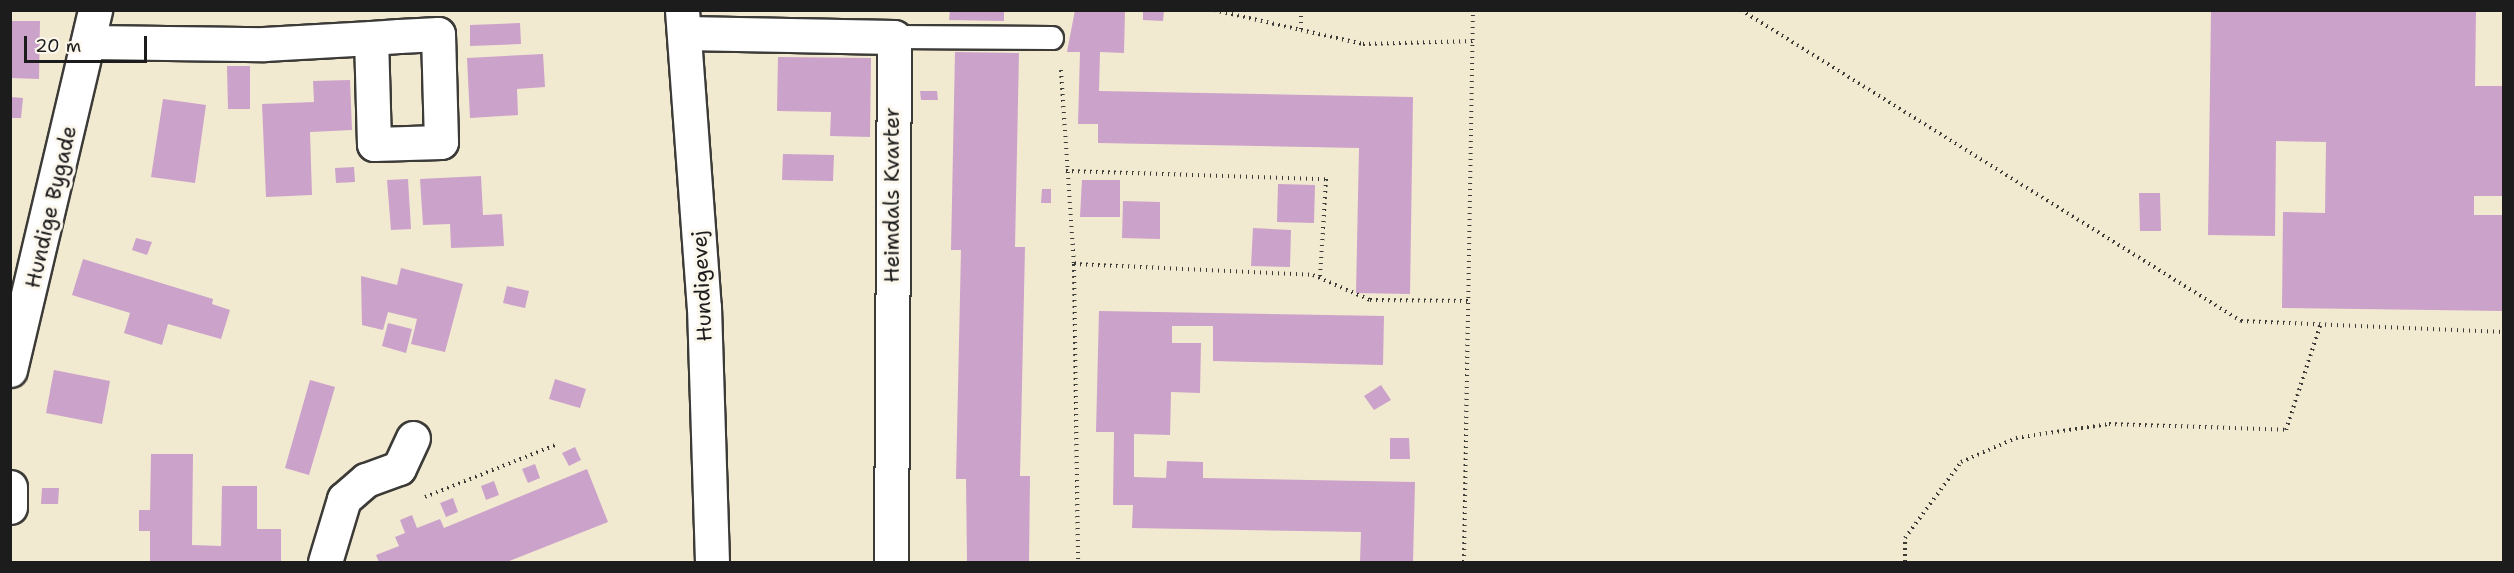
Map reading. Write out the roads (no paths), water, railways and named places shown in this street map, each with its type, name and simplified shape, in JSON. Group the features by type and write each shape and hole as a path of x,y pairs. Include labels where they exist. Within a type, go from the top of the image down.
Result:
{"street":[{"name":"Hundige Bygade","path":"10,370 95,10"},
{"path":"684,22 879,28"},
{"name":"Hundigevej","path":"684,22 704,306 712,562"},
{"name":"Heimdals Kvarter","path":"879,28 891,562"},
{"path":"89,42 264,44 371,38"},
{"path":"325,562 344,499 366,480 399,468 413,438"},
{"path":"10,487 10,507"}],"lane":[{"path":"879,28 1052,38"}]}
